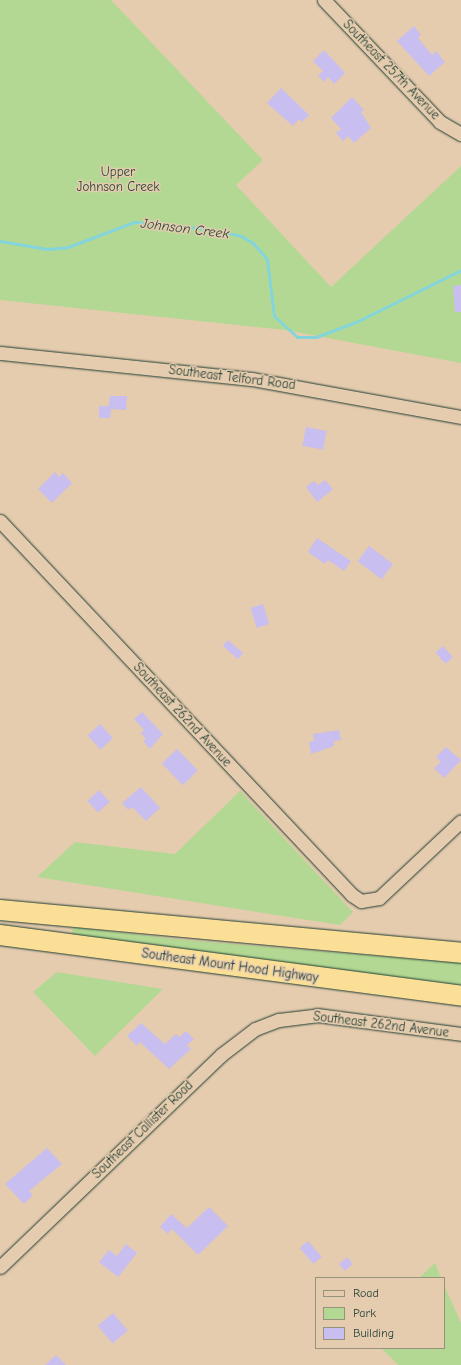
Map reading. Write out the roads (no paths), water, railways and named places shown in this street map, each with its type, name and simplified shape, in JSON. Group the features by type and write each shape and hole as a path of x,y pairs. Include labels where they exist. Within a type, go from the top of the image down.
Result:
{"highway":[{"path":"0,910 35,915 461,953"},
{"path":"0,918 35,915"},
{"name":"Southeast Mount Hood Highway","path":"0,935 461,996"}],"street":[{"name":"Southeast 257th Avenue","path":"324,0 440,122 461,134"},
{"name":"Southeast Telford Road","path":"0,353 252,379 461,417"},
{"name":"Southeast 262nd Avenue","path":"0,521 352,895 369,901 393,887 461,821"},
{"name":"Southeast 262nd Avenue","path":"301,1017 317,1015 461,1034"},
{"name":"Southeast Callister Road","path":"0,1267 221,1055 255,1029 301,1017"}],"waterway":[{"name":"Johnson Creek","path":"0,241 47,249 68,247 134,222 209,229 241,236 253,243 267,259 274,316 297,337 316,337 356,322 461,270"}],"park label":[{"name":"Upper Johnson Creek","path":"118,180"}]}
